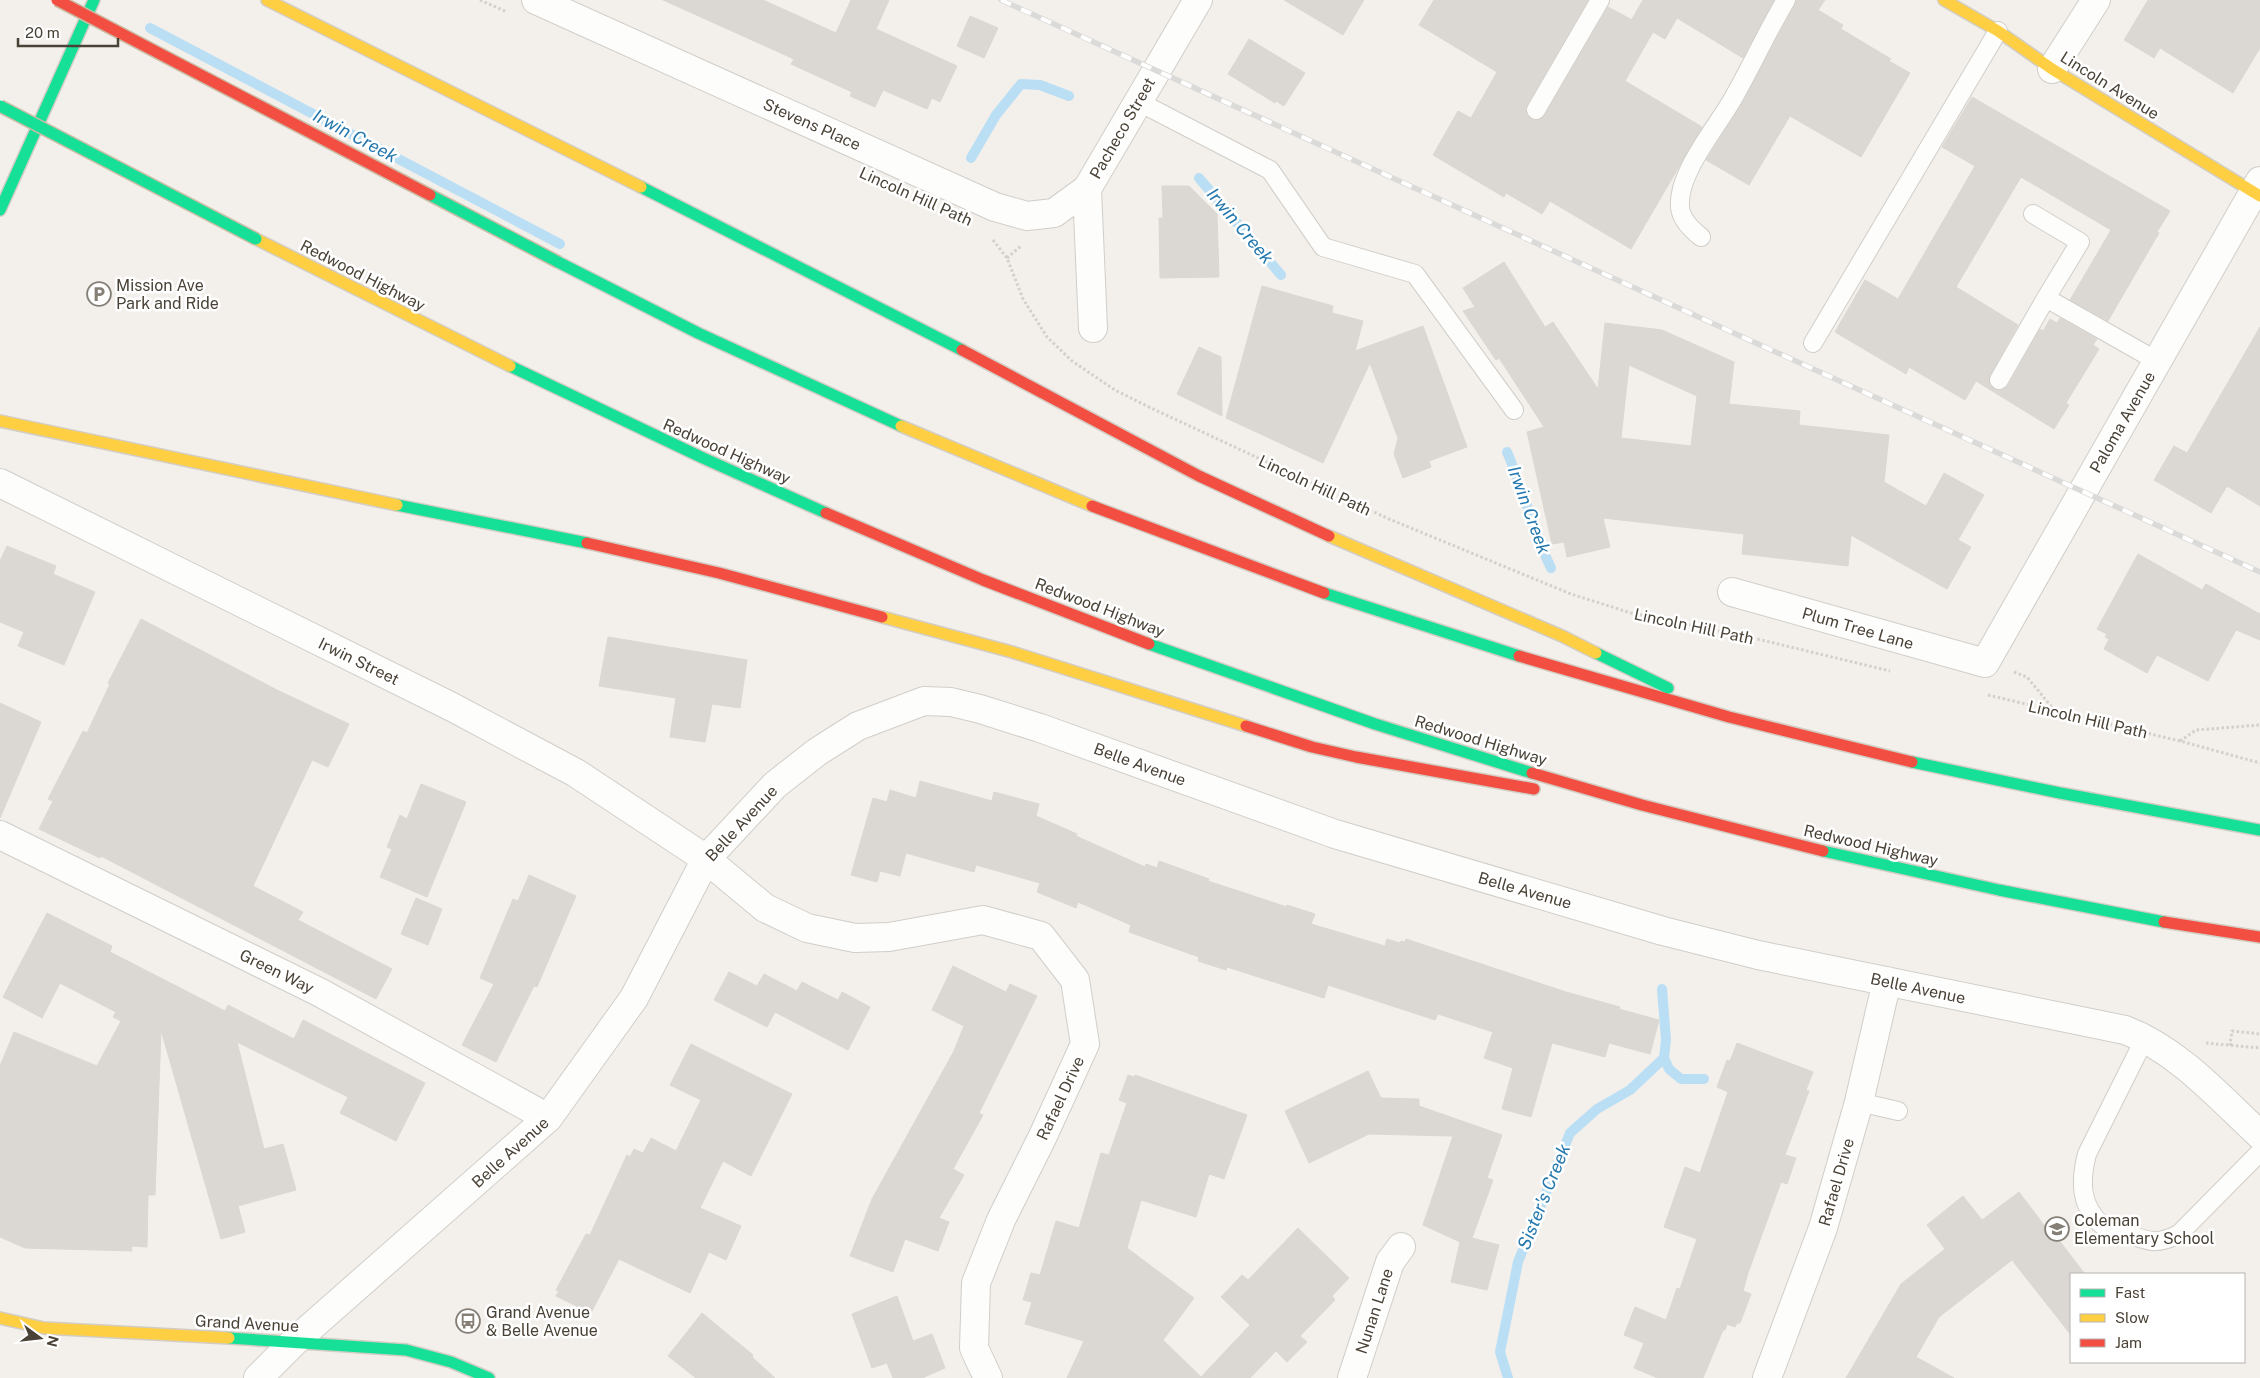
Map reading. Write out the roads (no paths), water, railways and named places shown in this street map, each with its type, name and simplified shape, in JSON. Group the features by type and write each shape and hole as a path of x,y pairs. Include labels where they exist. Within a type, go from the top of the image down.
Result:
{"main road":[{"path":"57,0 648,309 786,376 1035,484 1178,540 1314,590 1453,636 1591,679 1730,718 1872,753 2013,784 2260,830"},
{"path":"0,210 94,0"},
{"path":"267,0 862,298 1199,476 1326,535 1553,632 1730,718"},
{"name":"Lincoln Avenue","path":"1944,0 1998,31 2052,69 2258,190"},
{"name":"Redwood Highway","path":"0,106 256,238 590,406 857,527 1125,635 1261,684 1539,775 1678,815 1819,851 1961,882 2104,911 2260,937"},
{"path":"0,421 667,561 959,637 1312,747 1356,757 1541,790"},
{"path":"1561,794 1678,815"},
{"name":"Grand Avenue","path":"0,1318 44,1328 295,1341 406,1350 451,1362 489,1378"}],"street":[{"name":"Pacheco Street","path":"1093,328 1086,189 1198,0"},
{"path":"2052,69 2096,0"},
{"name":"Stevens Place","path":"526,8 995,207 1027,216 1054,213 1086,189"},
{"name":"Paloma Avenue","path":"1985,663 2157,361 2258,190"},
{"name":"Irwin Street","path":"0,483 452,707 576,774 706,859"},
{"name":"Plum Tree Lane","path":"1732,592 1985,663"},
{"name":"Belle Avenue","path":"258,1378 295,1341 548,1118 634,998 706,859 775,785 817,752 858,726 924,701 951,702 1040,728 1335,834 1673,933 1758,955 2125,1030 2145,1038 2194,1074 2260,1135"},
{"name":"Green Way","path":"0,835 320,992 548,1118"},
{"name":"Rafael Drive","path":"706,859 765,908 807,928 855,938 889,937 983,920 1041,936 1075,980 1085,1044 1042,1138 1001,1220 976,1283 974,1348 988,1378"},
{"name":"Rafael Drive","path":"1767,1378 1823,1228 1860,1102 1887,981"},
{"name":"Nunan Lane","path":"1352,1378 1390,1262 1401,1247"}],"lane":[{"path":"1536,110 1600,0"},
{"path":"1701,237 1688,227 1680,208 1681,190 1692,166 1734,96 1786,0"},
{"path":"1813,343 1998,31"},
{"path":"1139,102 1270,170 1323,247 1415,274 1514,410"},
{"path":"1999,380 2080,242 2034,214"},
{"path":"2046,298 2157,361"},
{"path":"2145,1038 2087,1154 2082,1173 2083,1194 2088,1209 2104,1226 2150,1242 2164,1242 2179,1234 2260,1152"},
{"path":"1860,1102 1898,1110"}],"waterway":[{"name":"Irwin Creek","path":"150,28 560,244"},
{"name":"Irwin Creek","path":"971,158 996,115 1021,84 1040,85 1069,96"},
{"name":"Irwin Creek","path":"1199,178 1281,275"},
{"name":"Irwin Creek","path":"1507,452 1551,568"},
{"name":"Irwin Creek","path":"1662,989 1666,1040 1664,1058 1669,1069 1681,1079 1704,1079"},
{"name":"Sister's Creek","path":"1508,1378 1500,1352 1518,1262 1570,1133 1597,1109 1630,1090 1664,1058"}],"railway":[{"path":"1001,0 2260,572"}],"place":[{"name":"Mission Ave Park and Ride","path":"99,294"},
{"name":"Coleman Elementary School","path":"2057,1229"},
{"name":"Grand Avenue & Belle Avenue","path":"468,1321"}]}
